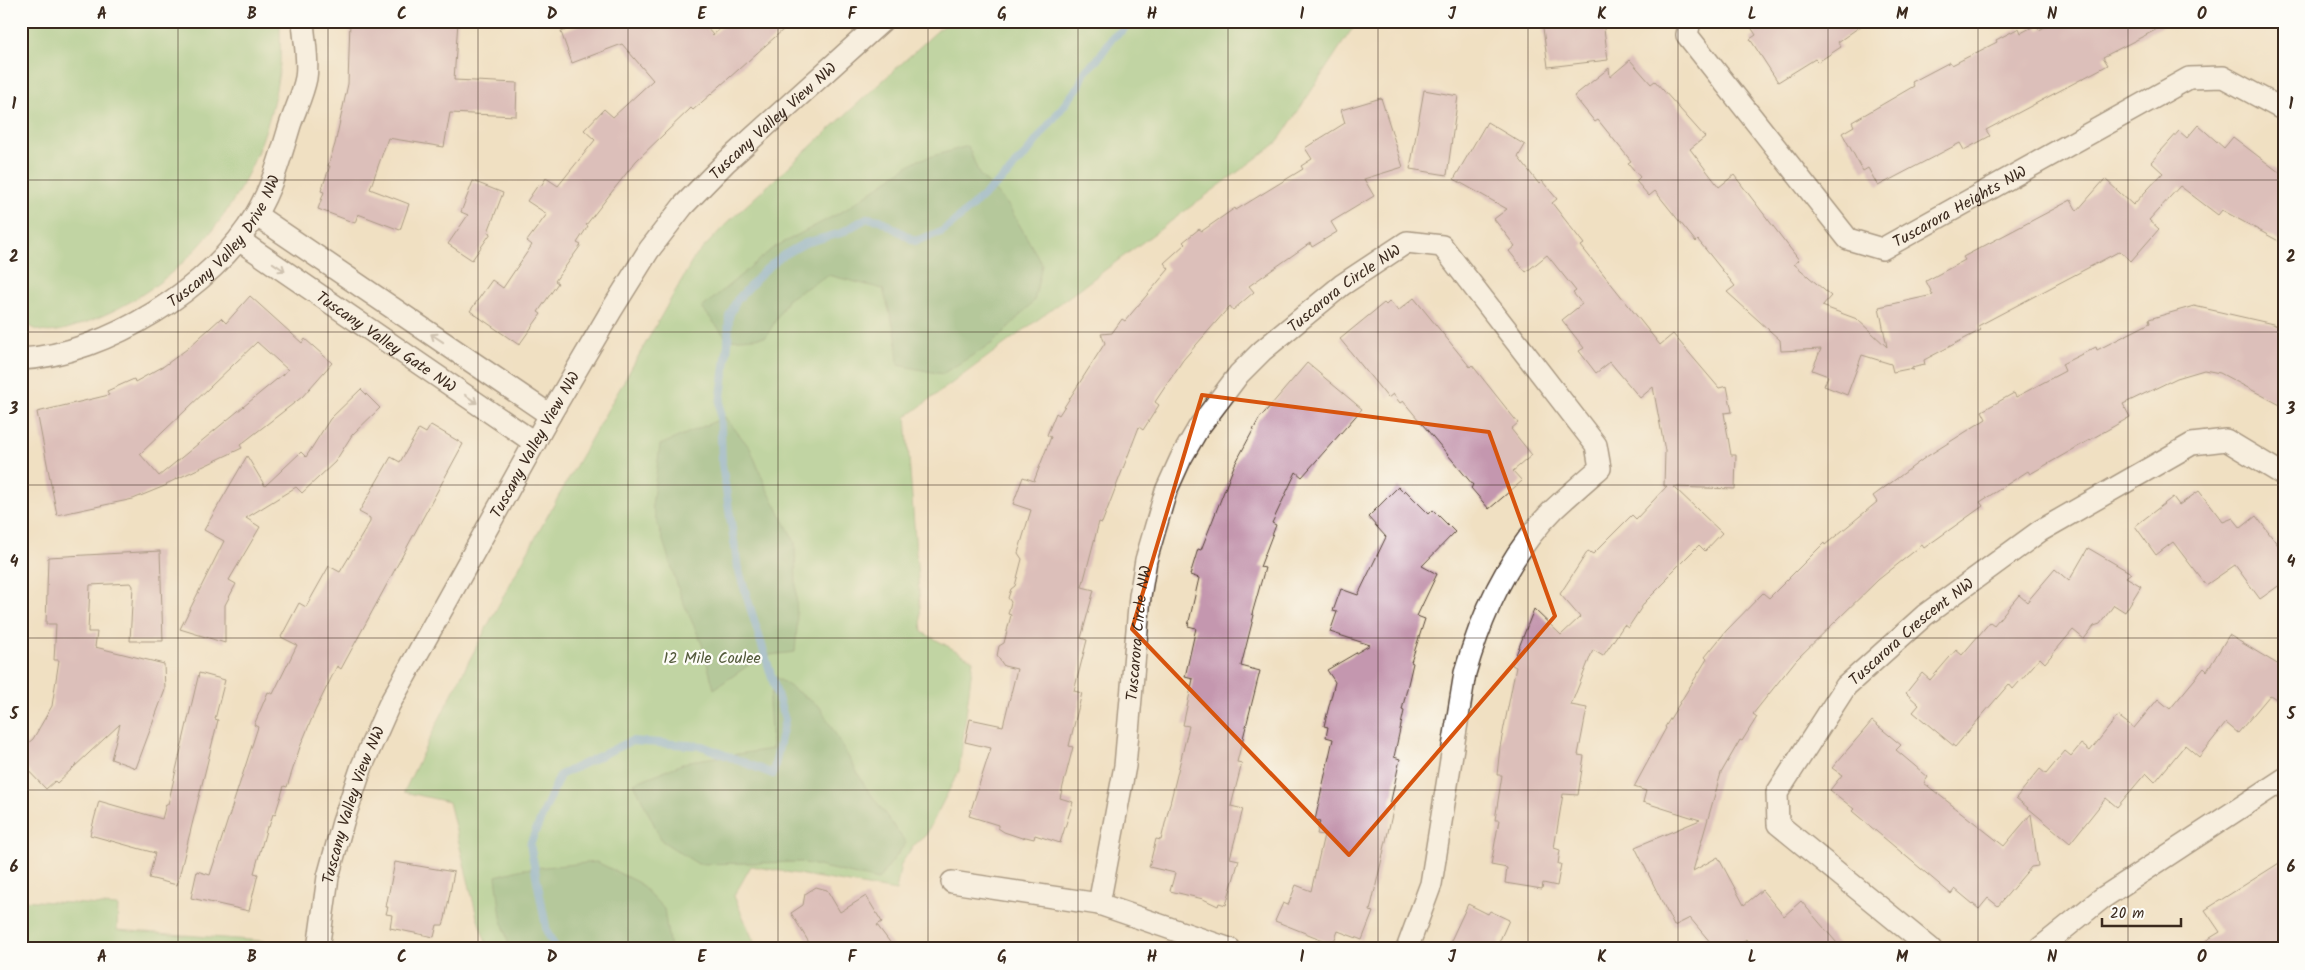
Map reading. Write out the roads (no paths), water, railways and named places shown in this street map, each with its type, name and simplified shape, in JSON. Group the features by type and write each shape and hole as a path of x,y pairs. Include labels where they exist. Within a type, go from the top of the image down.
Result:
{"street":[{"name":"Tuscany Valley Drive NW","path":"21,359 65,353 136,324 189,289 239,240 256,215 283,149 306,78 303,21"},
{"name":"Tuscany Valley View NW","path":"318,949 328,877 343,822 362,766 389,705 550,415 644,258 683,206 726,162 882,21"},
{"name":"Tuscarora Heights NW","path":"1690,21 1687,35 1848,239 1882,249 2189,78 2222,77 2284,110"},
{"name":"Tuscany Valley Gate NW","path":"256,215 550,415"},
{"name":"Tuscany Valley Gate NW","path":"239,240 535,443"},
{"name":"Tuscarora Circle NW","path":"1099,904 1125,766 1140,596 1146,560 1163,500 1181,458 1204,420 1239,374 1262,351 1334,291 1407,242 1442,246 1596,444 1600,468 1553,510 1518,553 1491,600 1474,640 1465,672 1431,884 1407,949"},
{"name":"Tuscarora Crescent NW","path":"1931,949 1778,824 1777,793 1846,686 1925,615 2040,531 2192,444 2226,440 2284,475"},
{"path":"2038,949 2108,894 2284,779"},
{"path":"952,882 1099,904 1230,949"}],"waterway":[{"path":"556,949 547,932 530,844 560,775 631,741 702,746 773,774 785,720 738,568 722,464 720,404 728,344 729,316 737,300 764,271 782,256 805,243 841,233 867,218 880,220 915,241 941,232 1010,172 1017,162 1022,159 1079,86 1085,71 1097,60 1113,37 1124,29 1128,21"}],"park label":[{"name":"12 Mile Coulee","path":"712,657"}]}
